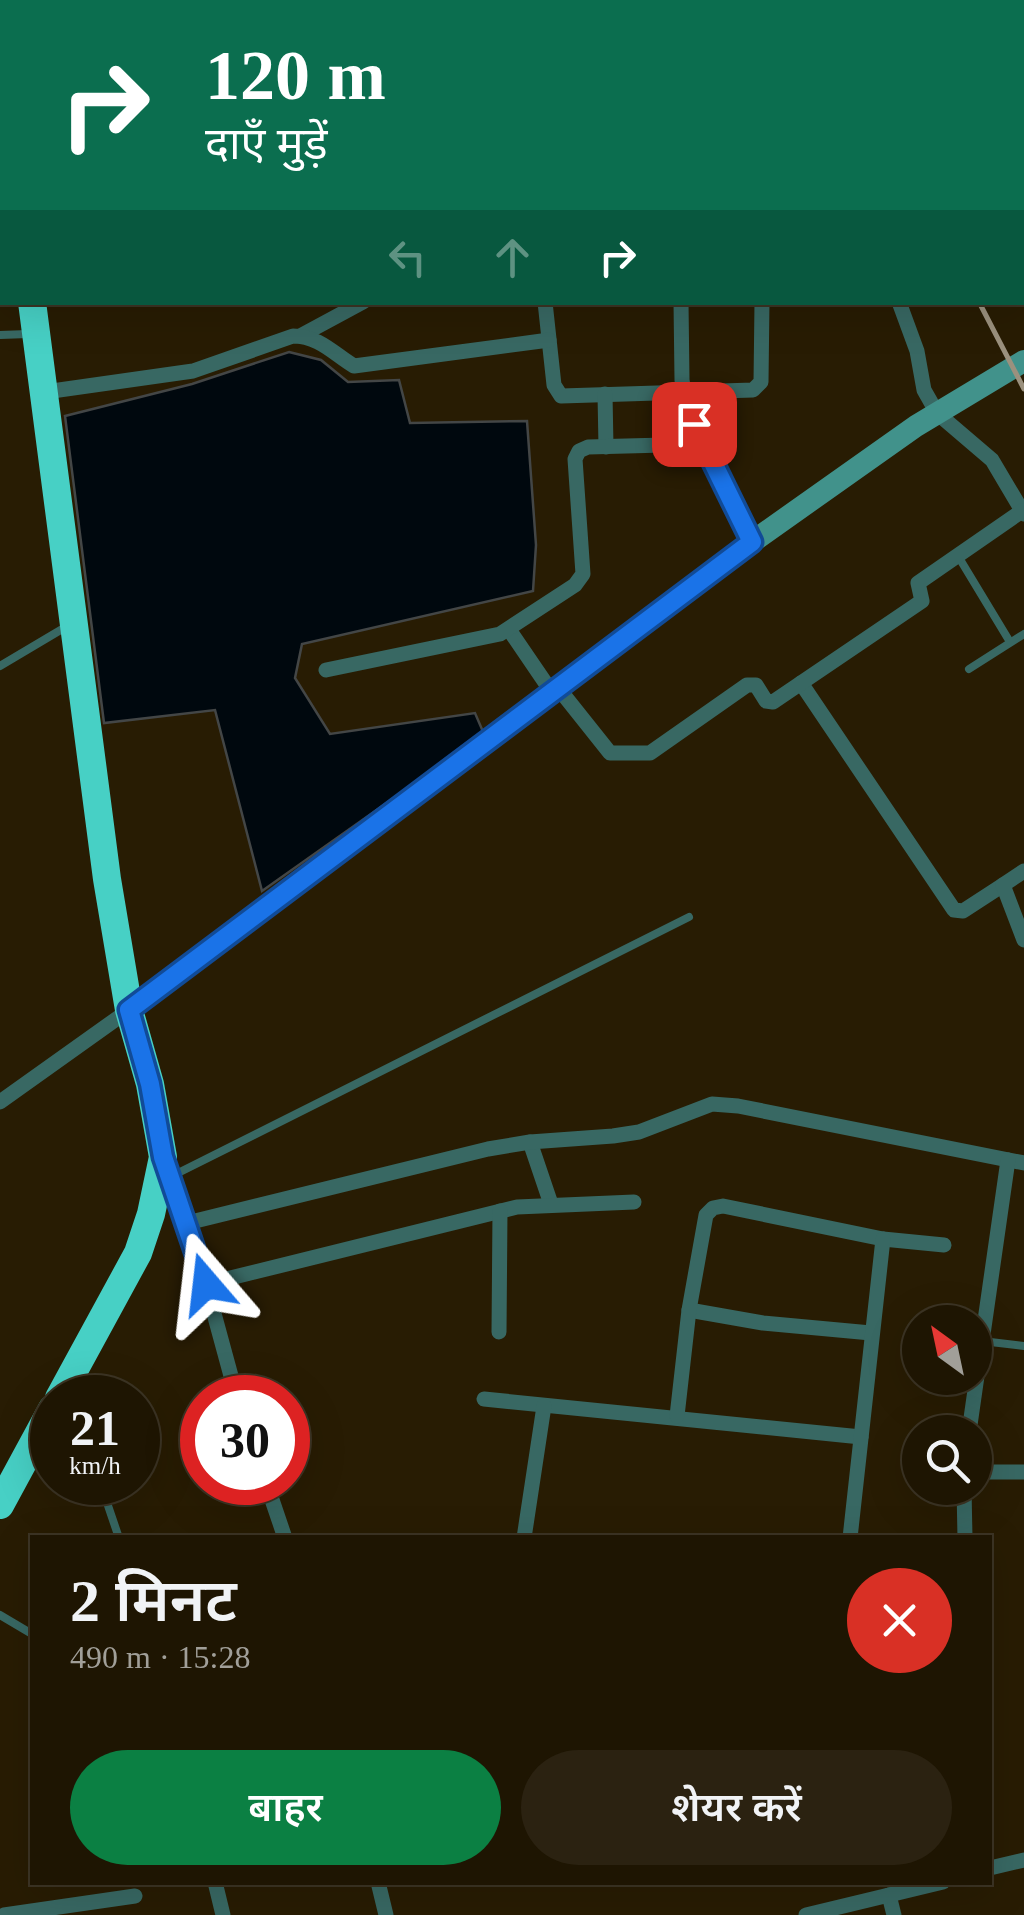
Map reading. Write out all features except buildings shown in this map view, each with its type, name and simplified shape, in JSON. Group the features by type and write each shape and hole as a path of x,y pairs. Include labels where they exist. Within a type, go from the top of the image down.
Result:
{"highway":[{"path":"33,305 107,879 129,1010 150,1084 167,1167 138,1253 72,1375"},
{"path":"0,1505 30,1452"}],"street":[{"path":"45,392 194,371 300,336 357,305"},
{"path":"545,305 556,392 560,396 758,387 762,382 762,305"},
{"path":"681,305 683,392 703,444 752,542"},
{"path":"510,631 556,692 610,752 631,755 650,753 747,685 756,686 769,703 922,601 918,584 1023,512 992,460 937,414 924,390 917,351 900,305"},
{"path":"300,336 332,348 354,366 549,340"},
{"path":"0,1102 129,1010 752,542 937,414 1024,362"},
{"path":"605,394 606,447"},
{"path":"326,670 510,631 583,574 575,459 579,451 588,447 703,444"},
{"path":"801,683 954,910 963,911 1024,871"},
{"path":"1003,885 1024,940"},
{"path":"187,1223 488,1149 639,1132 712,1104 738,1106 1016,1162 989,1305"},
{"path":"530,1142 551,1204"},
{"path":"167,1167 206,1284 231,1375"},
{"path":"206,1284 500,1212 551,1204 634,1202"},
{"path":"677,1416 689,1310 706,1215 713,1208 723,1206 884,1239 944,1245"},
{"path":"500,1212 500,1332"},
{"path":"850,1535 870,1333 884,1239"},
{"path":"689,1310 764,1323 870,1333"},
{"path":"484,1399 861,1436"},
{"path":"524,1535 544,1406"},
{"path":"992,1472 1024,1472"},
{"path":"273,1505 283,1535"},
{"path":"964,1505 964,1535"},
{"path":"992,1868 1024,1860"},
{"path":"216,1885 223,1915"},
{"path":"379,1885 386,1915"},
{"path":"806,1915 931,1885"},
{"path":"889,1895 894,1915"},
{"path":"4,1915 134,1896"}],"lane":[{"path":"0,335 38,334"},
{"path":"958,556 1010,642"},
{"path":"0,666 74,622"},
{"path":"969,669 1024,634"},
{"path":"167,1167 689,917"},
{"path":"992,1342 1024,1346"},
{"path":"108,1505 118,1535"},
{"path":"0,1614 30,1633"}],"shaded area":[{"path":"289,352 321,360 348,382 399,380 410,423 527,421 536,545 533,591 302,644 295,678 330,734 475,713 484,734 262,891 215,710 104,723 65,416 192,384"}],"railway":[{"path":"981,305 1024,389"}],"route":[{"path":"206,1284 163,1157 150,1084 129,1010 752,542 694,424"}]}
